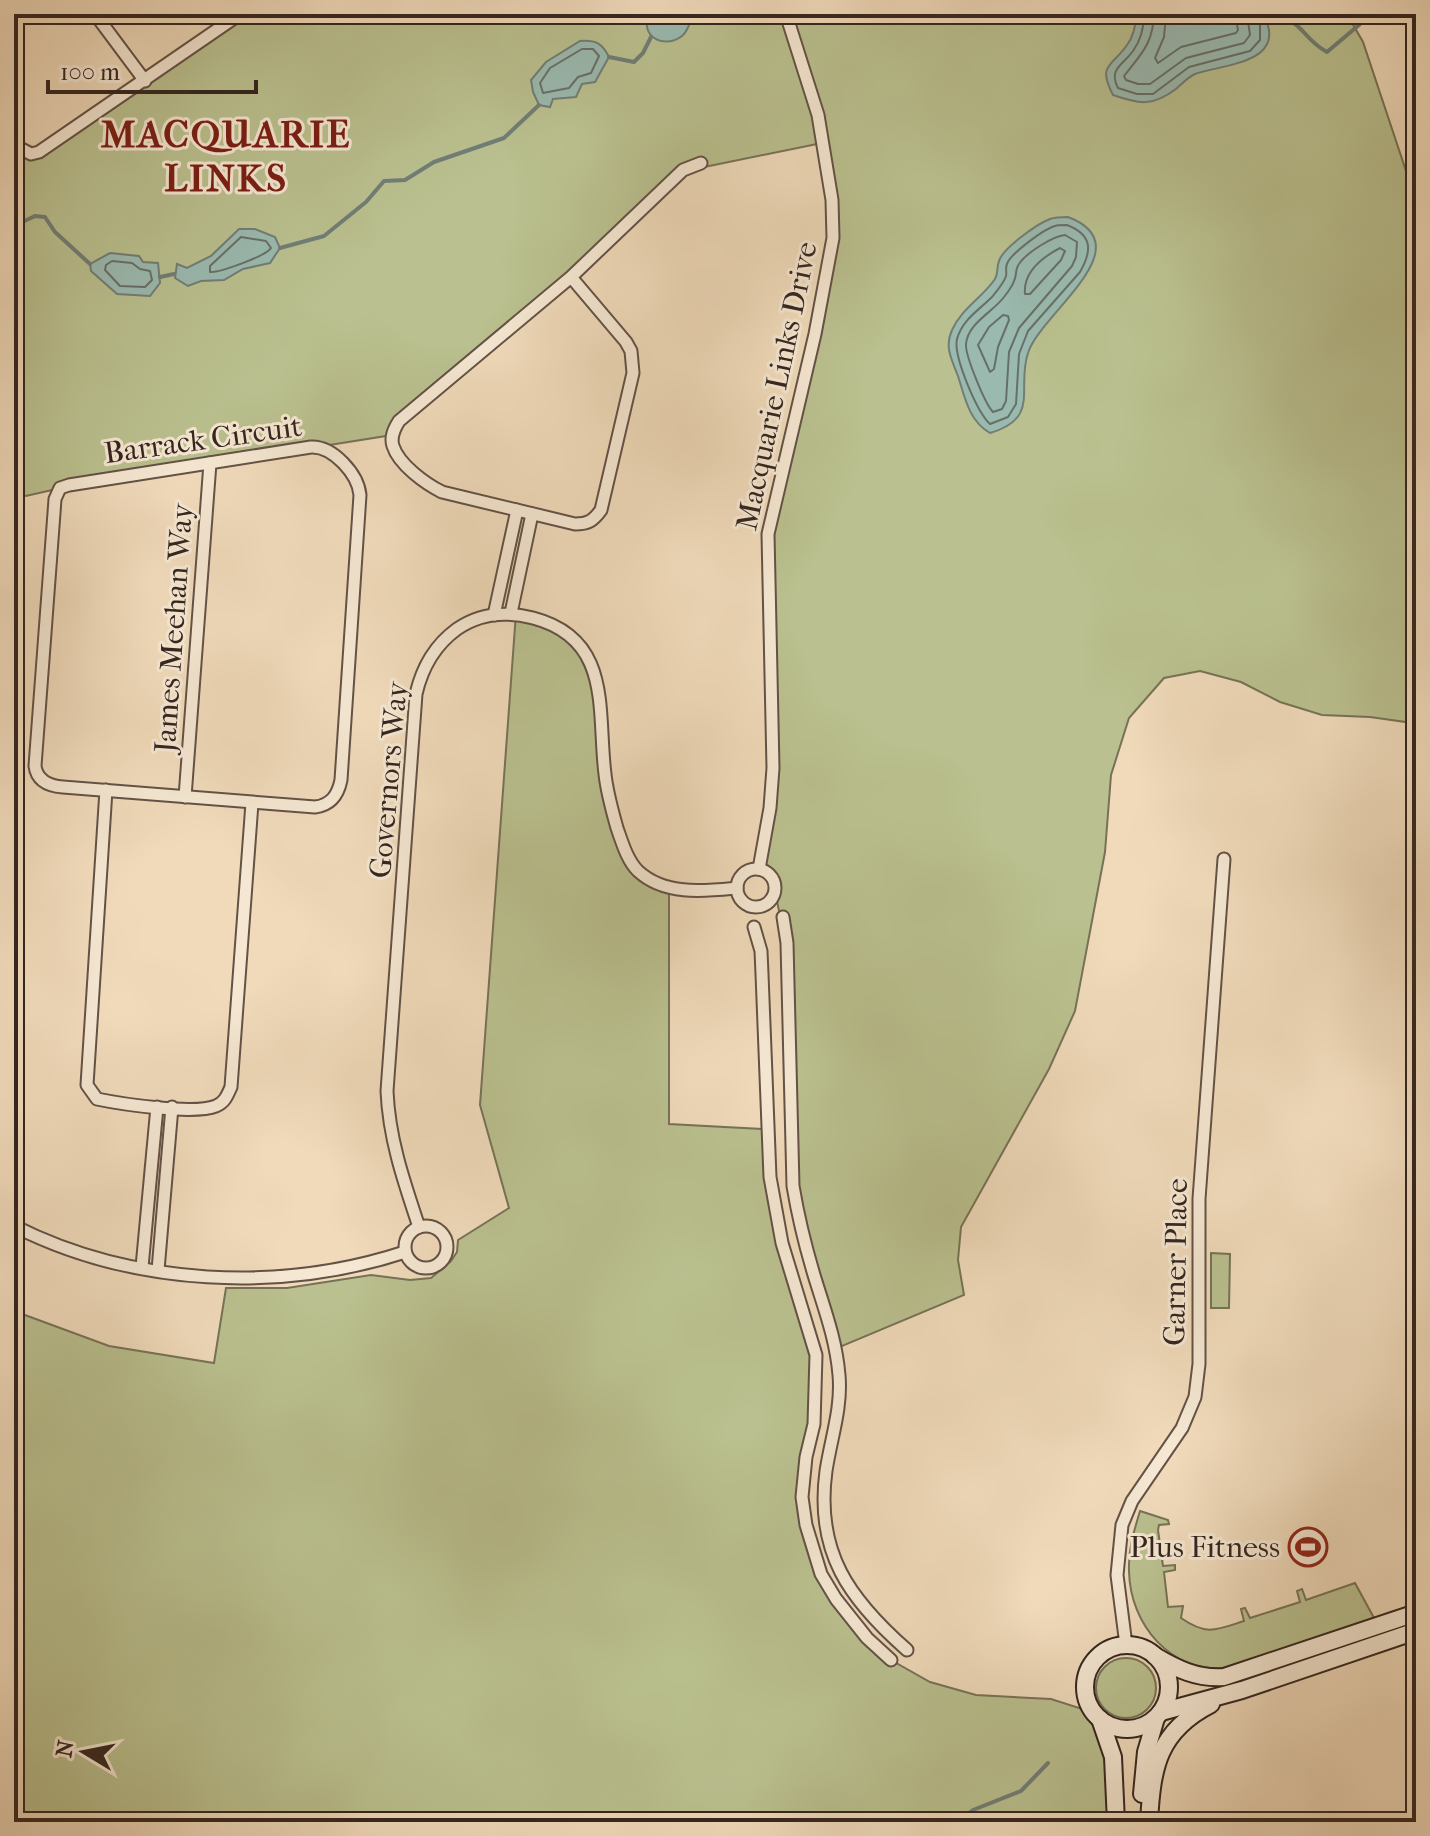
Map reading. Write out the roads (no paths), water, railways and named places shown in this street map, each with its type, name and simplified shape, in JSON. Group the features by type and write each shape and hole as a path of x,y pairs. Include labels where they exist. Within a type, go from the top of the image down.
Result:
{"main road":[{"path":"1116,1822 1113,1757 1100,1719 1088,1700 1086,1684 1090,1670 1104,1652 1126,1645 1141,1648 1184,1672 1224,1677 1416,1613"},
{"path":"1100,1719 1113,1727 1128,1729 1143,1726 1159,1715 1416,1631"},
{"path":"1147,1822 1143,1773 1159,1715 1168,1698 1169,1682 1155,1656"},
{"path":"1147,1822 1156,1763 1172,1731 1198,1710 1242,1690"}],"street":[{"path":"95,14 145,81"},
{"path":"14,145 29,154 39,152 240,14"},
{"name":"Macquarie Links Drive","path":"759,869 770,808 773,768 768,534 815,334 833,238 832,200 818,115 786,14"},
{"path":"571,277 631,351 633,373 601,510 586,524 575,524 442,492 431,486 398,455 392,444 393,432 399,421 571,277 683,170 701,163"},
{"name":"Barrack Circuit","path":"311,447 324,448 354,478 360,495 338,789 331,801 319,807 52,786 36,771 55,499 60,488 210,463 311,447"},
{"name":"James Meehan Way","path":"185,797 210,463"},
{"path":"494,615 517,510"},
{"path":"511,613 532,514"},
{"name":"Governors Way","path":"419,1227 395,1153 388,1122 387,1091 416,694 423,670 441,643 472,620 511,613 543,621 561,630 586,654 595,673 600,691 605,774 610,803 627,855 637,870 655,882 691,892 737,888"},
{"path":"106,790 87,1085 97,1099 157,1107 208,1108 226,1099 231,1087 252,803"},
{"name":"Garner Place","path":"1126,1645 1117,1575 1122,1525 1132,1501 1182,1428 1195,1397 1200,1327 1199,1199 1224,859"},
{"path":"759,869 770,874 775,884 770,901 760,907 748,905 740,898 737,888 744,873 759,869"},
{"path":"783,917 787,943 793,1186 800,1225 828,1315 839,1376 840,1402 826,1474 828,1532 840,1570 858,1601 873,1620 907,1650"},
{"path":"754,927 761,951 770,1177 782,1243 816,1355 814,1424 806,1457 802,1497 806,1525 821,1574 836,1599 867,1638 891,1660"},
{"path":"142,1267 157,1107"},
{"path":"158,1270 172,1107"},
{"path":"14,1226 66,1248 189,1276 259,1278 315,1274 372,1263 405,1252"},
{"path":"419,1227 432,1227 440,1231 446,1242 445,1255 437,1265 424,1268 412,1263 405,1252 408,1235 419,1227"}],"water":[{"path":"649,14 694,14 684,34 668,42 650,34 647,29"},
{"path":"1137,14 1263,14 1269,30 1268,43 1250,59 1195,74 1160,99 1145,102 1130,100 1113,95 1106,71 1129,42"},
{"path":"580,41 598,43 609,57 595,82 582,84 576,97 553,99 550,107 539,105 531,80 546,62"},
{"path":"1068,217 1089,230 1096,245 1092,262 1081,281 1036,337 1028,353 1021,411 1006,427 990,433 977,422 969,408 950,353 950,336 961,315 995,279 999,261 1007,250 1044,222"},
{"path":"239,229 255,229 275,237 280,248 270,263 243,269 224,280 201,281 188,286 175,278 177,264 187,268 211,256"},
{"path":"110,253 139,256 143,262 158,263 160,283 150,296 117,294 91,271 90,264"}],"waterway":[{"path":"1265,16 1294,23 1327,52 1372,14"},
{"path":"609,57 634,62 651,37"},
{"path":"280,248 324,236 366,202 384,181 405,180 434,162 504,138 539,105"},
{"path":"14,226 35,216 45,217 55,232 90,264"},
{"path":"160,277 174,274"},
{"path":"958,1822 973,1810 1021,1791 1048,1763"}],"place":[{"name":"Plus Fitness","path":"1308,1547"}],"district":[{"name":"MACQUARIE LINKS","path":"226,156"}]}
